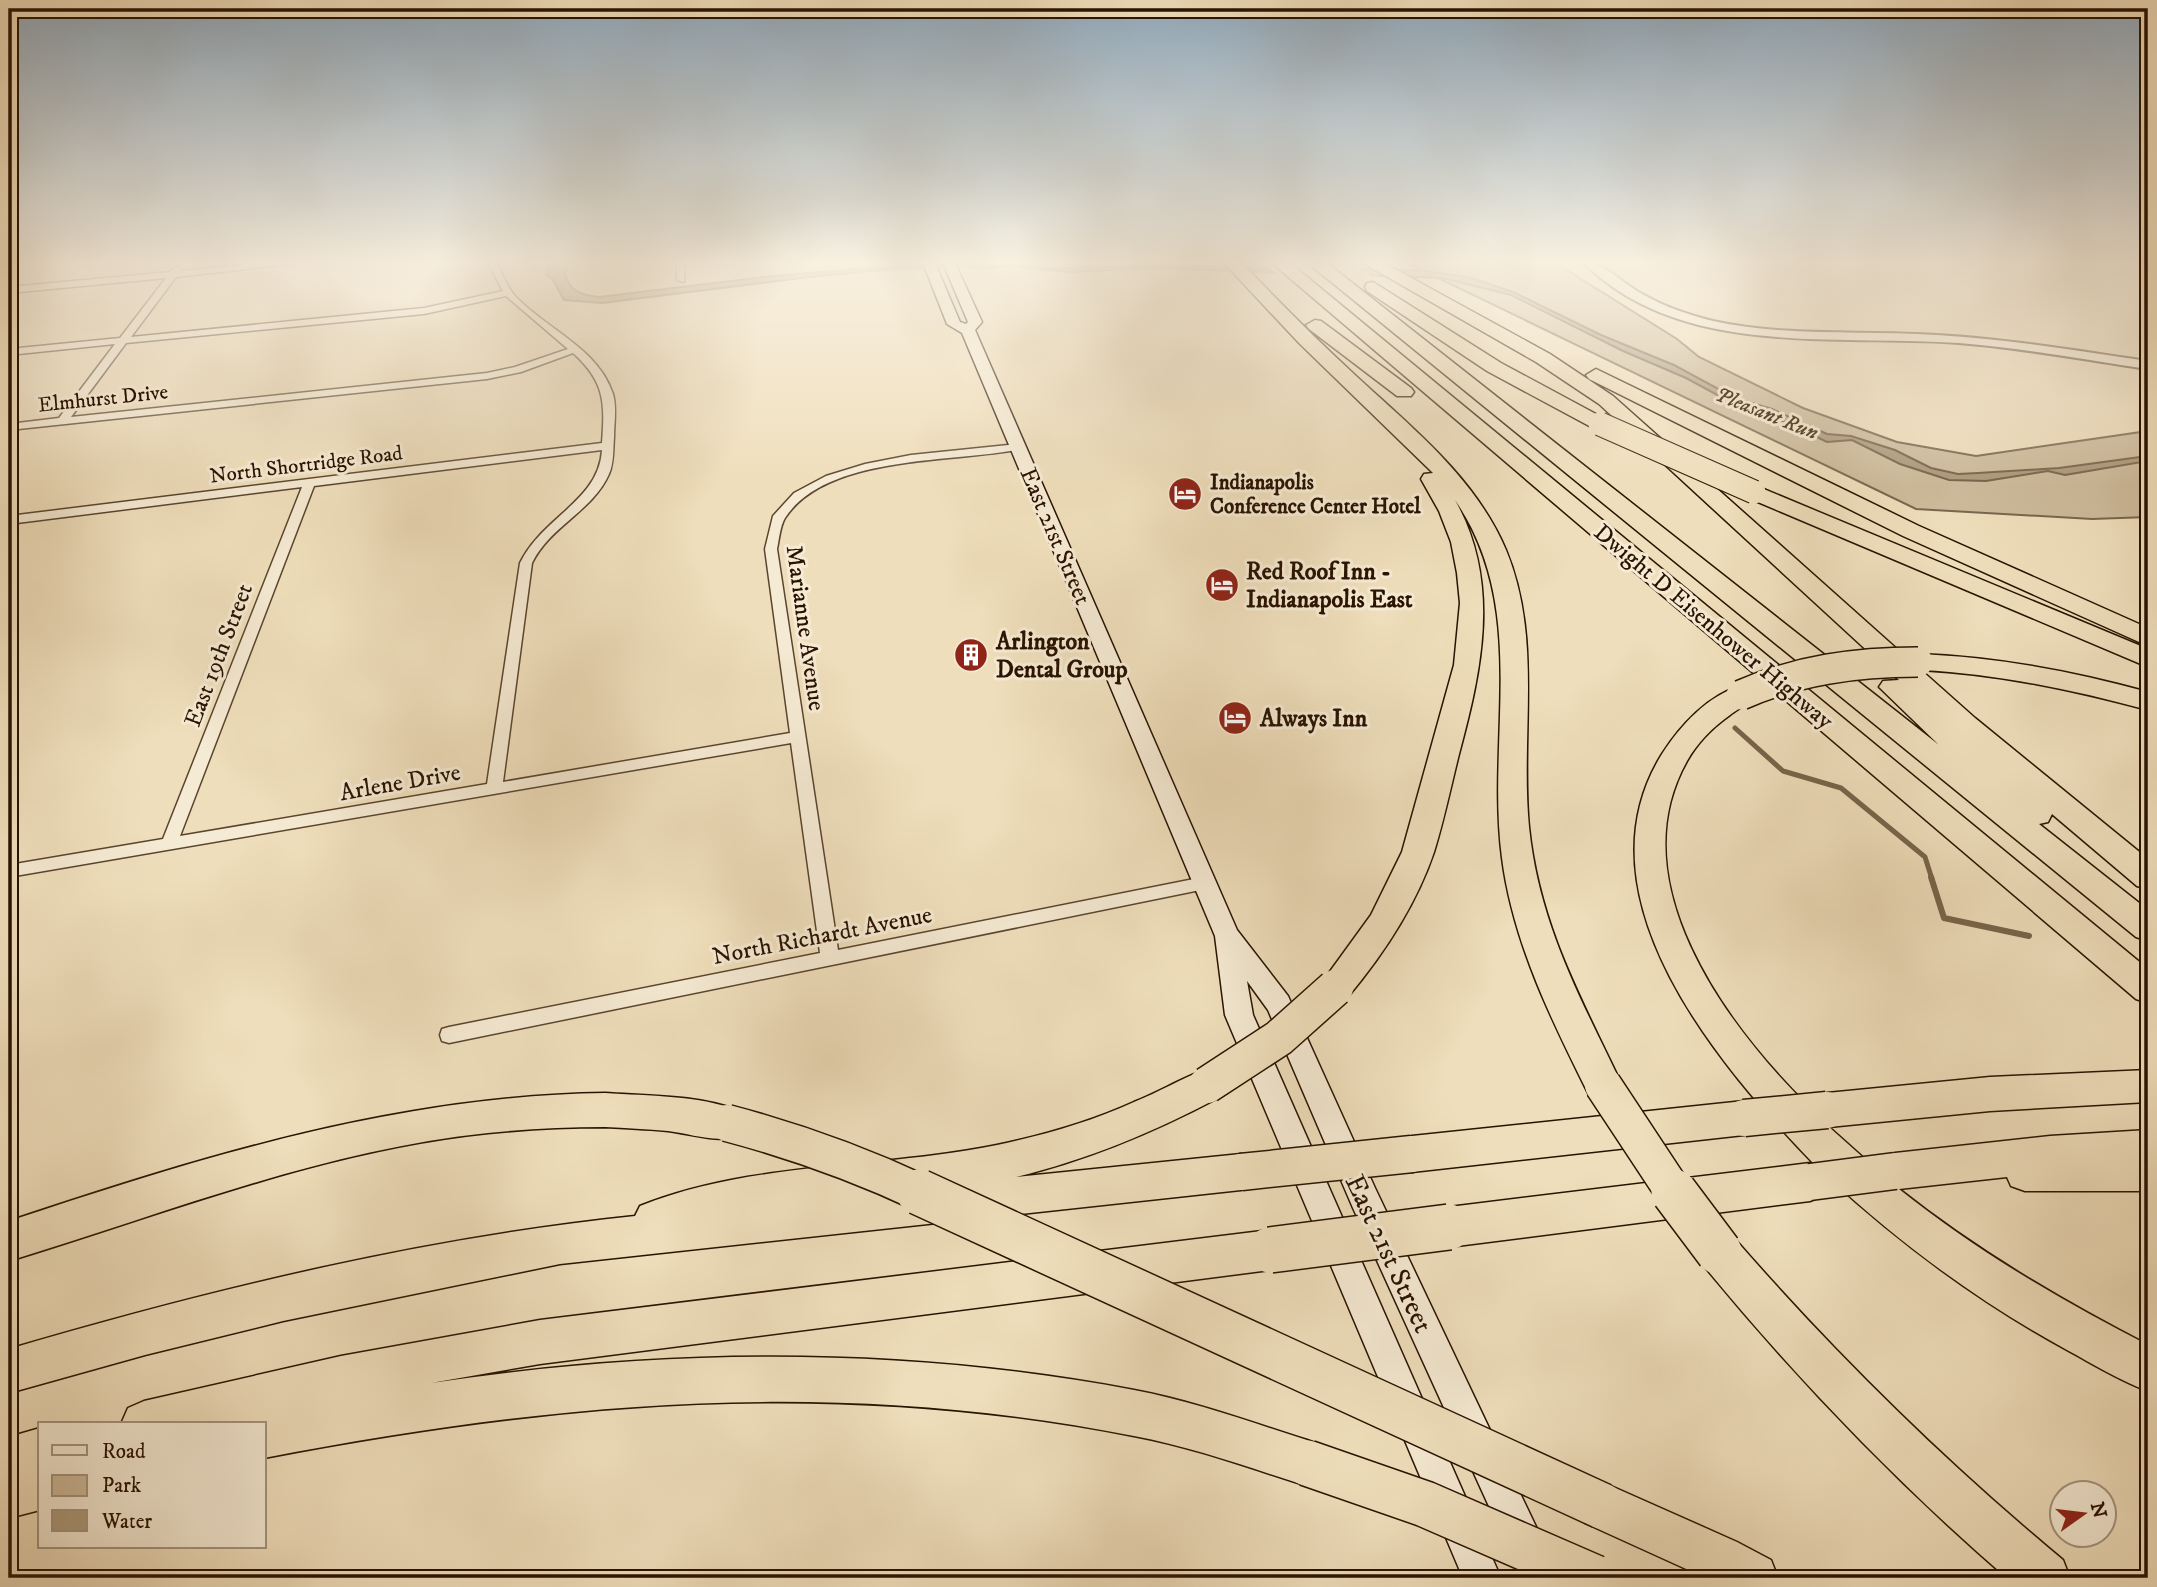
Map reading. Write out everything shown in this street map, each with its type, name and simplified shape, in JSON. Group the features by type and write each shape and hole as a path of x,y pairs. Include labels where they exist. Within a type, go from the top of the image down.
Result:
{"highway":[{"path":"1308,337 1371,401 1421,445 1459,488 1482,524 1499,563 1509,598 1514,634 1513,804 1522,879 1549,970 1603,1085 1656,1169 1719,1252 1778,1322 1854,1403 1965,1510 2045,1578"},
{"path":"1328,337 1485,453 1607,553 1746,653"},
{"name":"Dwight D Eisenhower Highway","path":"1383,337 1746,653 2148,989"},
{"name":"Dwight D Eisenhower Highway","path":"1418,337 2148,928"},
{"path":"1449,337 1494,367 1600,424 2148,659"},
{"path":"1505,337 1564,370 1620,411 1946,708 2148,877"},
{"path":"1520,337 1911,531 2148,638"},
{"path":"561,1244 736,1198 963,1169 1080,1142 1156,1112 1207,1084 1279,1038 1335,988 1384,924 1418,852 1468,668 1473,632 1468,563 1451,513 1428,472 1371,401"},
{"path":"1667,453 1795,589 1905,699 1977,764 2148,905"},
{"path":"2148,701 2056,677 2011,669 1918,662 1871,662 1816,669 1770,682 1741,695 1707,716 1679,748 1657,792 1650,828 1651,872 1660,908 1685,975 1738,1054 1801,1128 1841,1166 1927,1237 2041,1313 2148,1369"},
{"path":"9,1371 289,1297 561,1244 1744,1118 1990,1094 2148,1086"},
{"path":"9,1241 236,1170 353,1138 435,1122 523,1111 601,1110 682,1116 726,1124 792,1140 860,1165 1720,1559 1753,1578"},
{"path":"152,1422 302,1386 438,1358 527,1344 1895,1171 2050,1154 2148,1149"},
{"path":"1895,1171 2148,1173"},
{"path":"266,1435 415,1408 544,1392 690,1380 834,1378 970,1387 1098,1406 1171,1421 1307,1462 1425,1504 1595,1578"},
{"path":"9,1460 38,1452"},
{"path":"9,1494 38,1487"}],"main road":[{"name":"East 21st Street","path":"971,337 1227,935 1279,1004 1364,1198 1542,1578"},
{"name":"East 21st Street","path":"1227,935 1239,1014 1318,1203 1482,1578"}],"street":[{"path":"62,421 126,337"},
{"path":"9,352 163,337"},
{"path":"494,789 527,559 542,536 598,482 606,466 609,408 607,391 594,371 558,337"},
{"path":"1894,337 1940,338 2148,365"},
{"name":"Elmhurst Drive","path":"9,427 493,375 573,350"},
{"name":"North Shortridge Road","path":"9,520 607,446"},
{"name":"Marianne Avenue","path":"830,959 771,549 771,530 778,516 791,502 811,487 849,471 1018,447"},
{"name":"East 19th Street","path":"169,844 309,483"},
{"name":"Arlene Drive","path":"9,871 799,737"},
{"name":"North Richardt Avenue","path":"449,1035 1204,883"}],"green space":[{"path":"1560,337 1674,337 1699,357 1803,408 1897,442 1976,456 2148,431 2148,517 2092,519 1916,509"}],"water":[{"name":"Pleasant Run","path":"1595,337 1606,337 1674,365 1735,398 1772,409 1827,434 1851,436 1895,450 1931,468 1958,474 2059,468 2148,456 2148,461 2065,475 2048,471 1986,481 1949,480 1900,464 1852,440 1827,442 1766,413 1734,404 1686,378"}],"waterway":[{"path":"1735,728 1783,771 1841,788 1925,857 1932,879"},
{"path":"1931,877 1944,918 2029,936"}],"place":[{"name":"Indianapolis Conference Center Hotel","path":"1185,494"},
{"name":"Red Roof Inn - Indianapolis East","path":"1222,585"},
{"name":"Arlington Dental Group","path":"971,655"},
{"name":"Always Inn","path":"1235,718"}]}
